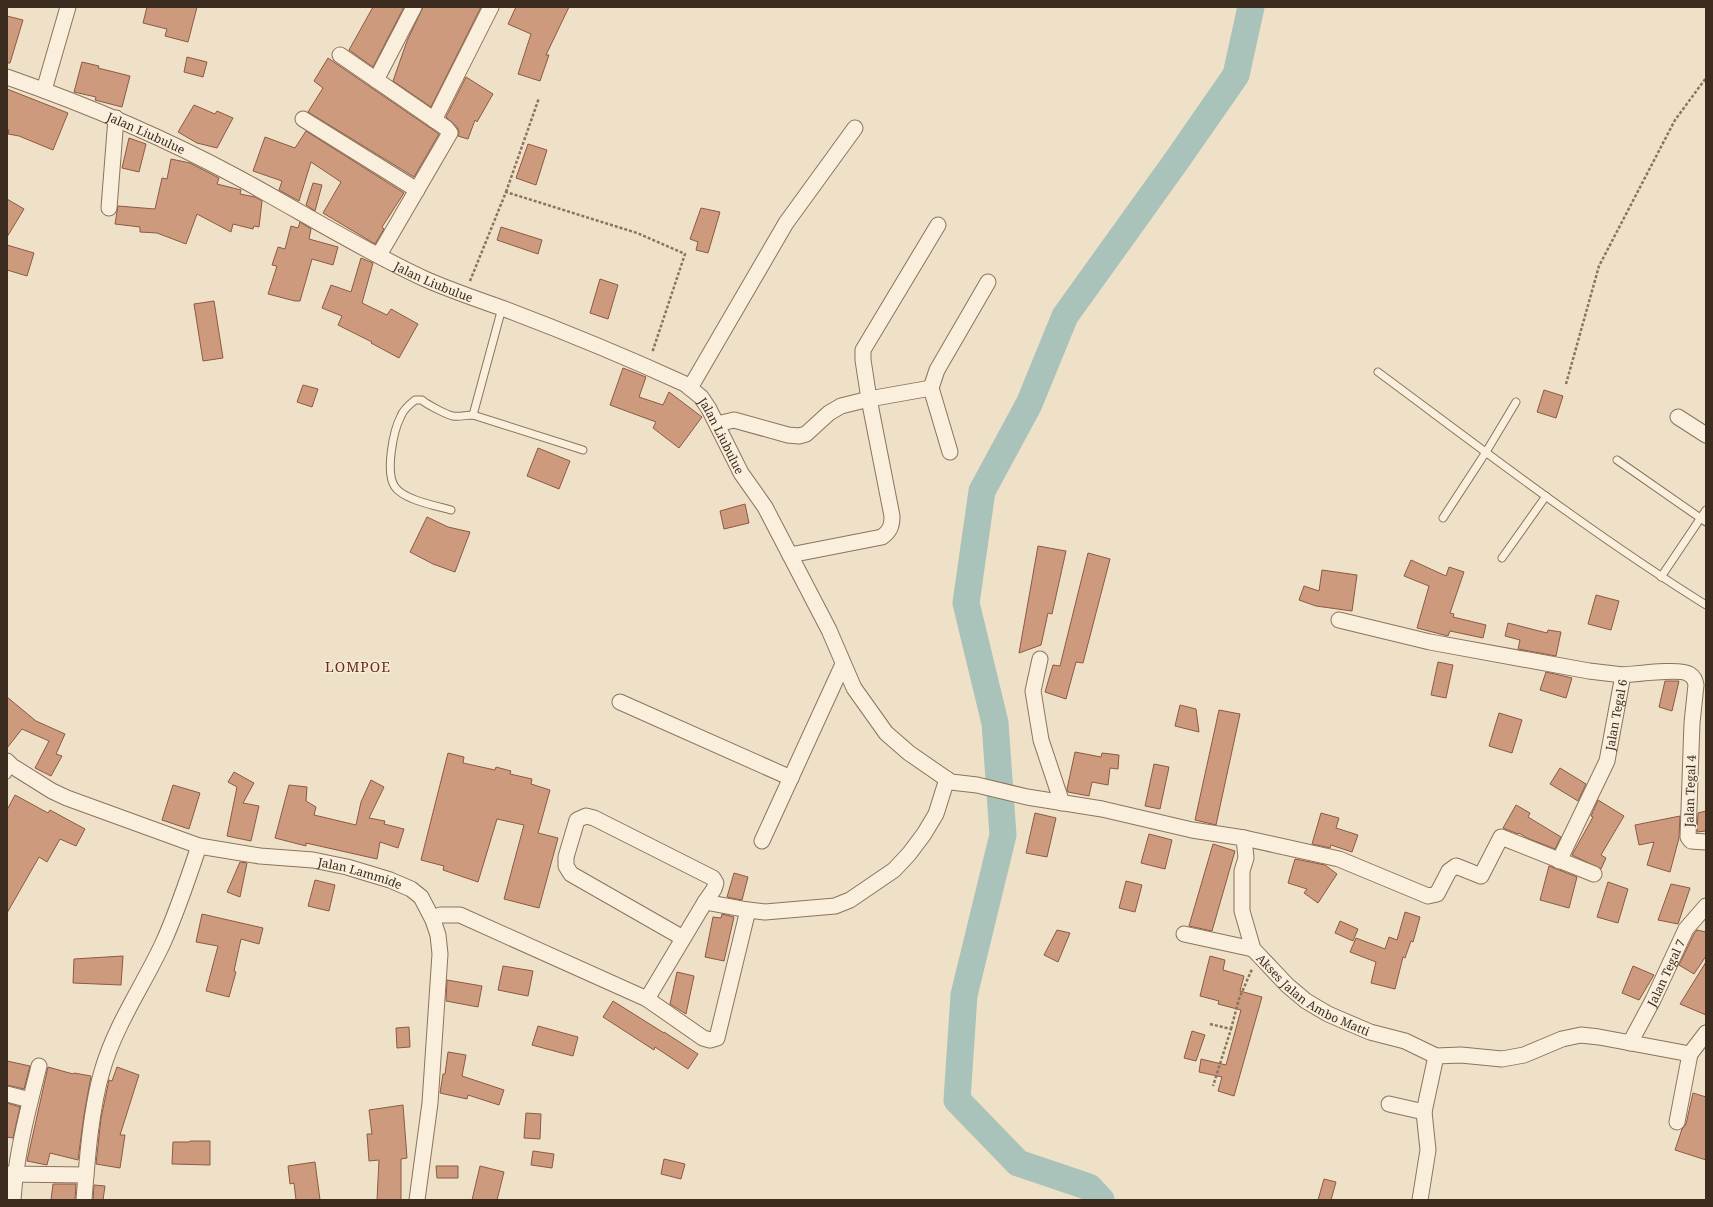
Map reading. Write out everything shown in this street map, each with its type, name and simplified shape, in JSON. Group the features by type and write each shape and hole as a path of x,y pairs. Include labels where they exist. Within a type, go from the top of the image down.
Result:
{"street":[{"path":"44,90 68,7"},
{"path":"376,80 414,7"},
{"path":"434,120 491,7"},
{"path":"340,54 448,129 450,133 379,255"},
{"name":"Jalan Liubulue","path":"7,77 116,118 187,151 334,232 426,279 502,308 648,367 686,384 705,403 742,473 765,507 829,630 854,688 886,733 909,753 951,782 977,785 1027,798 1062,803"},
{"path":"109,208 116,118"},
{"path":"303,119 417,190"},
{"path":"690,388 786,223 855,128"},
{"path":"790,555 882,538 892,525 892,516 869,399 863,360 863,350 938,225"},
{"path":"950,452 931,388 937,370 988,282"},
{"path":"717,424 734,420 788,435 799,436 806,434 829,414 841,406 869,399 931,388"},
{"path":"1678,417 1706,435"},
{"path":"1339,620 1430,642 1589,671 1623,675"},
{"path":"1040,659 1033,691 1041,740 1062,803 1102,809 1192,830 1244,838 1339,859 1428,896 1436,894 1449,871 1456,866 1481,876 1501,838 1543,853 1559,862 1594,874"},
{"path":"762,841 843,664"},
{"name":"Jalan Tegal 6","path":"1559,862 1607,761 1623,675 1679,672 1690,675 1694,679 1696,685 1699,724"},
{"path":"620,702 791,778"},
{"name":"Jalan Tegal 4","path":"1699,724 1688,837 1691,841 1706,842"},
{"name":"Jalan Lammide","path":"9,767 67,798 199,846 260,856 313,860 347,867 383,878 411,889 421,897 434,920 438,935 440,954 430,1103 417,1200"},
{"path":"705,902 765,912 835,906 850,900 894,870 910,854 936,814 947,778"},
{"path":"647,999 714,889 716,883 713,878 594,818 586,816 577,820 566,857 566,866 571,874 683,938"},
{"name":"Akses Jalan Ambo Matti","path":"1244,838 1246,858 1242,871 1242,911 1255,952 1287,985 1306,1001 1328,1014 1370,1032 1405,1041 1436,1056 1461,1055 1502,1059 1511,1056 1524,1055 1562,1039 1581,1035 1630,1043 1697,1051"},
{"path":"84,1200 95,1102 103,1069 110,1048 163,942 199,846"},
{"name":"Jalan Tegal 7","path":"1630,1043 1653,1000 1686,929 1706,906"},
{"path":"434,920 440,915 460,915 647,999 703,1038 710,1040 717,1038 748,910"},
{"path":"1184,934 1255,952"},
{"path":"1677,1122 1697,1051 1706,1033"},
{"path":"1420,1200 1428,1150 1424,1112 1436,1056"},
{"path":"13,1200 11,1175 39,1066"},
{"path":"7,1094 30,1100"},
{"path":"1389,1104 1424,1112"},
{"path":"11,1175 86,1175"}],"lane":[{"path":"473,415 502,308"},
{"path":"1378,372 1546,496 1661,577 1706,605"},
{"path":"451,510 412,499 394,487 390,474 390,458 394,440 401,414 415,400 422,400 426,404 437,408 448,415 473,415 583,450"},
{"path":"1443,518 1486,452 1516,402"},
{"path":"1617,460 1703,520"},
{"path":"1502,558 1546,496"},
{"path":"1661,577 1703,520 1706,510"}],"path":[{"path":"1566,384 1599,266 1674,120 1706,78"},
{"path":"464,294 506,192 539,98"},
{"path":"506,192 637,233 685,254 648,367"},
{"path":"1213,1086 1239,999 1255,952"},
{"path":"1210,1024 1231,1029"}],"building":[{"path":"147,7 197,7 188,42 165,36 167,29 143,23"},
{"path":"373,7 404,7 373,67 349,50"},
{"path":"423,7 481,7 431,107 393,81 407,41"},
{"path":"516,7 569,7 546,55 549,55 540,81 518,74 531,34 508,24"},
{"path":"7,16 23,20 10,63 7,63"},
{"path":"187,57 207,62 203,77 184,72"},
{"path":"328,58 439,134 414,177 308,112 323,88 314,81"},
{"path":"82,62 99,66 98,68 130,76 122,107 95,100 96,97 74,92"},
{"path":"466,77 493,94 477,122 475,120 468,139 458,136 459,132 457,127 446,117"},
{"path":"7,89 68,113 53,150 19,136 8,134"},
{"path":"194,105 215,114 217,111 233,118 217,148 197,143 178,132"},
{"path":"306,131 404,193 382,227 384,229 375,244 323,213 341,182 311,162 299,201 279,190 282,181 253,171 265,137 295,148"},
{"path":"129,138 146,144 139,172 122,168"},
{"path":"528,144 547,150 536,185 516,178"},
{"path":"171,159 190,163 219,178 217,184 241,190 240,194 255,197 262,201 259,227 254,226 253,229 233,224 231,232 197,214 186,244 157,233 140,232 140,227 115,224 118,206 155,209 162,178 167,179"},
{"path":"313,183 322,185 315,211 306,205"},
{"path":"7,199 24,209 7,237"},
{"path":"701,208 720,212 708,253 696,250 698,242 690,239"},
{"path":"300,222 311,229 309,239 338,247 333,265 312,259 300,301 295,301 268,294 277,266 272,265 278,247 285,249 291,226 298,228"},
{"path":"501,227 542,240 538,254 497,240"},
{"path":"7,245 34,253 27,276 7,270"},
{"path":"361,258 373,263 362,303 387,315 391,309 418,324 399,358 371,343 372,342 338,325 342,316 322,308 331,285 351,292"},
{"path":"600,279 618,285 608,319 590,313"},
{"path":"214,301 223,358 203,361 194,304"},
{"path":"623,368 646,377 639,397 663,405 669,392 702,417 679,448 653,428 656,422 610,405"},
{"path":"303,385 318,389 312,407 297,402"},
{"path":"1544,390 1563,396 1556,418 1537,412"},
{"path":"538,448 570,461 559,489 527,476"},
{"path":"745,504 749,523 724,529 720,511"},
{"path":"427,517 448,527 470,532 455,572 433,564 410,552"},
{"path":"1038,546 1066,551 1052,614 1048,613 1041,645 1019,653"},
{"path":"1088,553 1110,559 1083,663 1076,662 1066,699 1045,692 1053,665 1060,666"},
{"path":"1411,560 1446,576 1449,567 1464,572 1450,613 1454,614 1453,617 1486,625 1483,638 1450,631 1448,636 1417,628 1429,586 1404,576"},
{"path":"1322,570 1357,575 1352,611 1316,606 1299,600 1304,586 1319,591"},
{"path":"1596,595 1619,601 1611,630 1588,624"},
{"path":"1508,623 1547,633 1548,630 1561,632 1556,656 1518,649 1520,640 1505,636"},
{"path":"1438,662 1453,665 1446,698 1431,695"},
{"path":"1546,672 1572,678 1566,698 1540,690"},
{"path":"1665,681 1679,681 1672,711 1659,707"},
{"path":"7,697 36,721 65,734 56,754 62,756 51,776 35,768 49,741 22,729 7,748"},
{"path":"1180,705 1196,709 1199,732 1175,726"},
{"path":"1219,710 1240,714 1216,825 1195,820"},
{"path":"1499,713 1522,720 1512,753 1489,746"},
{"path":"1075,752 1101,757 1102,753 1119,755 1118,769 1110,768 1108,785 1092,782 1089,796 1068,792 1067,789"},
{"path":"448,753 464,757 463,763 495,770 496,767 511,771 510,774 532,779 531,784 550,790 538,833 558,838 539,908 504,899 524,825 497,819 478,882 443,870 444,866 421,860"},
{"path":"1154,764 1169,767 1160,809 1145,806"},
{"path":"1560,768 1586,784 1578,801 1550,784"},
{"path":"234,772 254,783 243,803 259,806 251,841 227,836 237,787 228,782"},
{"path":"371,780 384,787 369,818 385,821 384,824 404,829 398,848 380,842 377,859 306,843 306,846 275,838 289,785 307,787 306,801 316,807 314,815 356,825 361,802"},
{"path":"173,785 200,793 189,829 162,820"},
{"path":"15,795 48,813 50,810 85,829 76,846 60,839 47,862 39,857 7,913 7,810"},
{"path":"1598,800 1624,816 1601,855 1606,858 1601,869 1572,855 1593,817 1591,816"},
{"path":"1516,805 1530,813 1528,817 1561,837 1555,849 1527,838 1519,833 1518,834 1503,828"},
{"path":"1706,811 1706,831 1697,832 1698,813"},
{"path":"1035,813 1056,818 1047,857 1026,853"},
{"path":"1321,813 1339,818 1336,828 1358,835 1352,852 1331,845 1330,848 1312,844"},
{"path":"1680,816 1679,838 1670,872 1647,865 1654,842 1639,845 1635,825"},
{"path":"1149,834 1172,840 1165,869 1141,863"},
{"path":"1213,844 1235,851 1212,931 1189,926"},
{"path":"1295,859 1325,865 1337,874 1318,903 1304,893 1307,889 1288,883"},
{"path":"240,862 247,863 240,897 227,892"},
{"path":"1549,866 1577,877 1569,908 1540,900"},
{"path":"734,873 748,877 742,900 727,897"},
{"path":"315,880 335,885 329,911 308,906"},
{"path":"1126,881 1142,885 1135,912 1119,908"},
{"path":"1608,882 1628,889 1618,923 1597,917"},
{"path":"1671,884 1690,888 1678,924 1658,920"},
{"path":"1405,912 1420,917 1413,942 1411,941 1405,958 1403,957 1395,989 1371,983 1376,962 1350,952 1356,938 1385,949 1389,937 1397,940"},
{"path":"202,914 263,928 259,944 241,939 234,971 236,972 229,997 206,991 218,946 196,942"},
{"path":"722,914 734,917 724,961 705,957 713,917 721,918"},
{"path":"1340,921 1358,929 1353,941 1335,933"},
{"path":"1057,930 1070,933 1058,962 1044,955"},
{"path":"1697,930 1706,932 1706,956 1694,974 1679,965"},
{"path":"123,956 121,985 73,983 74,959"},
{"path":"1210,956 1225,960 1223,970 1244,976 1240,991 1262,997 1234,1096 1218,1091 1222,1077 1199,1072 1201,1059 1226,1065 1241,1010 1218,1004 1219,1001 1200,996"},
{"path":"1706,962 1706,1015 1680,1004"},
{"path":"503,966 533,971 528,996 498,990"},
{"path":"1633,966 1654,975 1639,1000 1622,993"},
{"path":"677,972 694,976 686,1014 670,1004"},
{"path":"447,980 482,986 478,1007 446,1001"},
{"path":"613,1001 698,1054 688,1069 655,1047 654,1050 603,1017"},
{"path":"538,1026 578,1037 573,1056 532,1045"},
{"path":"409,1027 410,1047 397,1048 396,1028"},
{"path":"1192,1031 1205,1035 1196,1061 1184,1058"},
{"path":"448,1052 466,1055 462,1076 504,1090 499,1105 468,1095 467,1099 440,1093 443,1074 445,1074"},
{"path":"7,1061 30,1066 24,1089 7,1085"},
{"path":"48,1067 73,1074 91,1076 78,1160 50,1153 47,1165 27,1161"},
{"path":"117,1067 139,1075 120,1135 125,1135 120,1168 96,1164 101,1118 109,1080 112,1081"},
{"path":"1693,1093 1706,1097 1706,1160 1675,1150 1682,1129 1686,1124"},
{"path":"7,1103 20,1107 13,1138 7,1137"},
{"path":"403,1105 407,1158 401,1159 401,1200 377,1200 379,1160 369,1161 367,1134 372,1134 369,1110"},
{"path":"526,1113 541,1114 540,1139 524,1138"},
{"path":"210,1141 210,1165 172,1164 173,1142"},
{"path":"533,1151 554,1154 552,1168 531,1165"},
{"path":"664,1159 685,1164 681,1179 661,1174"},
{"path":"315,1162 320,1200 296,1200 294,1183 290,1184 288,1166"},
{"path":"436,1166 458,1166 458,1178 437,1178"},
{"path":"480,1166 504,1172 497,1200 472,1200"},
{"path":"1324,1179 1336,1182 1331,1200 1318,1200"},
{"path":"53,1184 76,1184 75,1200 51,1200"},
{"path":"94,1185 105,1186 103,1200 93,1200"}],"waterway":[{"path":"1101,1200 1089,1187 1018,1163 957,1100 964,995 1003,835 995,723 966,603 982,491 1029,404 1065,316 1236,75 1251,7"}],"district":[{"name":"LOMPOE","path":"358,666"}]}
